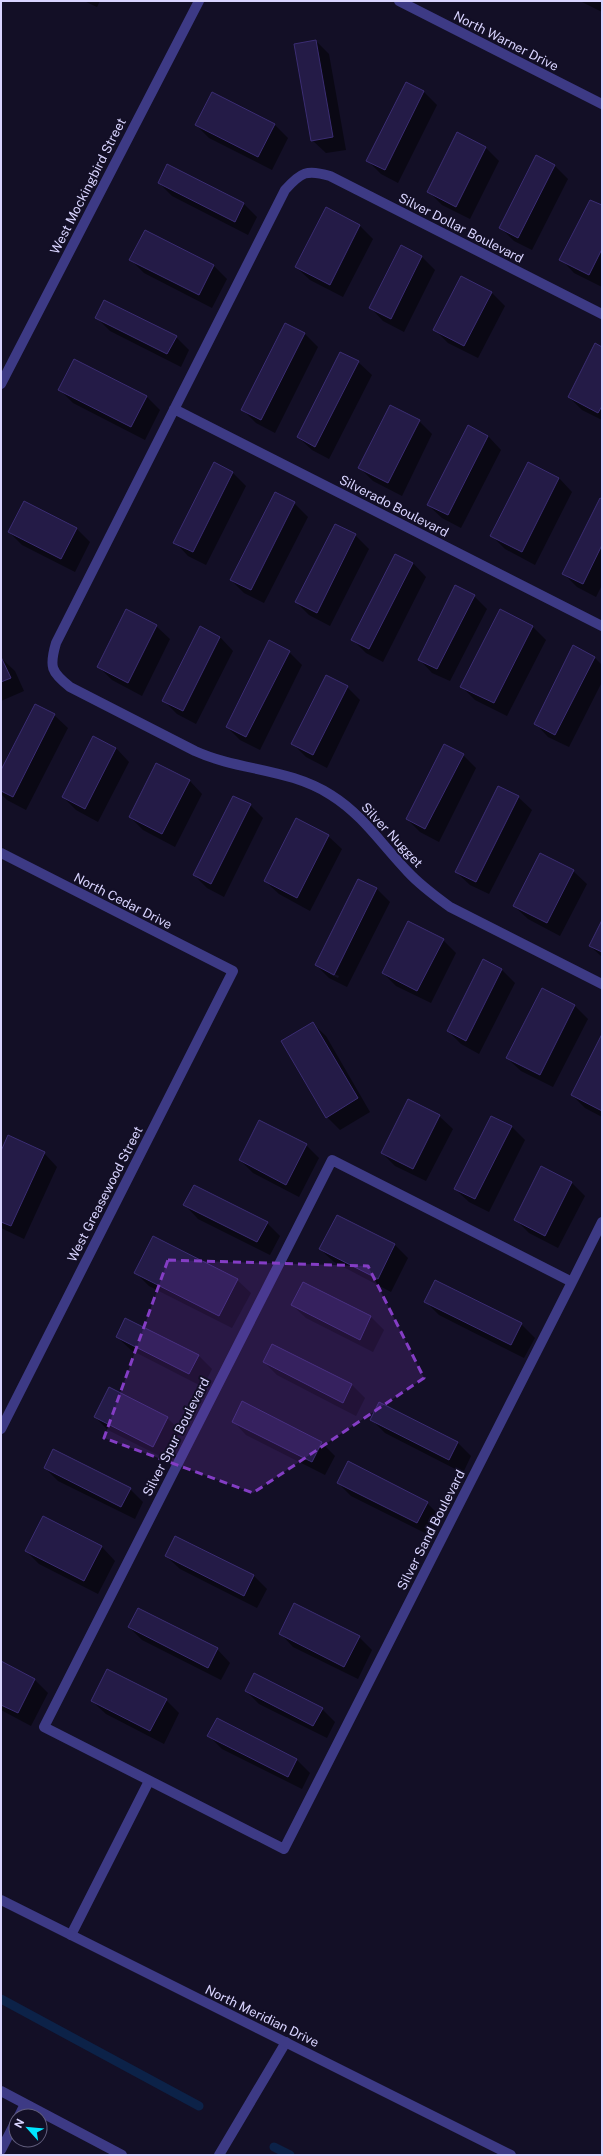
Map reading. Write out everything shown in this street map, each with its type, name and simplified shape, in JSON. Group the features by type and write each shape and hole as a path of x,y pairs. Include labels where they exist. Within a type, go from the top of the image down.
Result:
{"street":[{"name":"West Mockingbird Street","path":"1,384 199,1"},
{"name":"North Warner Drive","path":"399,1 602,104"},
{"name":"Silver Dollar Boulevard","path":"174,409 285,190 305,172 317,172 330,176 602,314"},
{"name":"Silverado Boulevard","path":"174,409 602,626"},
{"name":"Silver Nugget","path":"174,409 56,643 52,656 52,668 59,678 70,687 195,752 215,760 279,773 305,781 330,794 353,810 372,829 408,872 428,891 450,907 602,984"},
{"name":"North Cedar Drive","path":"1,853 233,971"},
{"name":"West Greasewood Street","path":"1,1429 233,971"},
{"name":"Silver Spur Boulevard","path":"149,1780 44,1727 332,1160 572,1282"},
{"name":"Silver Sand Boulevard","path":"149,1780 284,1849 602,1222"},
{"path":"71,1935 149,1780"},
{"name":"North Meridian Drive","path":"1,1900 511,2155"},
{"path":"219,2155 286,2042"},
{"path":"1,2091 122,2155"},
{"path":"23,2108 25,2104"},
{"path":"1,2150 8,2136"}],"highlighted area":[{"path":"168,1260 368,1266 424,1378 253,1493 104,1438"}],"building":[{"path":"316,40 333,137 311,141 294,44"},
{"path":"406,82 424,91 385,170 366,161"},
{"path":"212,92 275,124 258,157 195,125"},
{"path":"457,132 486,147 456,207 427,192"},
{"path":"536,155 555,165 518,238 499,228"},
{"path":"167,164 244,203 235,222 158,183"},
{"path":"590,200 602,205 602,249 589,275 559,260"},
{"path":"326,207 360,225 330,285 295,267"},
{"path":"145,230 214,265 199,295 129,260"},
{"path":"401,245 422,256 391,319 369,308"},
{"path":"461,276 492,292 464,346 433,330"},
{"path":"104,300 177,336 167,354 95,318"},
{"path":"285,323 305,333 261,420 241,410"},
{"path":"595,343 602,347 602,406 598,413 568,397"},
{"path":"340,352 359,361 315,447 297,437"},
{"path":"74,359 147,396 131,427 58,390"},
{"path":"390,405 420,420 388,483 358,468"},
{"path":"468,425 488,436 448,515 427,505"},
{"path":"214,462 233,472 193,552 173,543"},
{"path":"528,462 559,478 522,552 490,536"},
{"path":"275,492 295,502 251,590 230,580"},
{"path":"600,498 602,499 602,545 583,584 562,574"},
{"path":"24,501 77,528 61,559 8,532"},
{"path":"335,524 356,534 317,613 295,602"},
{"path":"395,554 413,563 369,649 351,640"},
{"path":"455,585 475,595 437,669 418,660"},
{"path":"126,609 157,625 128,683 97,667"},
{"path":"500,609 533,626 494,703 460,687"},
{"path":"200,626 220,637 183,711 162,701"},
{"path":"269,640 290,651 246,737 226,727"},
{"path":"573,645 595,657 555,735 534,724"},
{"path":"1,657 11,678 1,682"},
{"path":"326,675 348,686 313,755 291,744"},
{"path":"35,704 55,714 13,797 1,791 1,770"},
{"path":"93,736 116,748 85,809 62,797"},
{"path":"444,744 464,754 425,829 406,819"},
{"path":"156,763 190,780 162,834 129,817"},
{"path":"498,786 519,796 476,882 455,872"},
{"path":"233,796 251,804 211,884 193,875"},
{"path":"296,818 329,835 297,898 264,881"},
{"path":"540,853 574,870 547,923 513,906"},
{"path":"358,879 377,888 334,975 315,965"},
{"path":"602,920 602,952 589,946"},
{"path":"408,921 444,939 417,991 382,973"},
{"path":"483,959 502,969 466,1041 447,1031"},
{"path":"542,988 575,1005 540,1075 506,1058"},
{"path":"313,1022 358,1098 326,1118 281,1041"},
{"path":"602,1034 602,1111 571,1095"},
{"path":"408,1099 440,1115 413,1169 381,1153"},
{"path":"491,1116 512,1126 475,1199 454,1189"},
{"path":"259,1120 307,1144 286,1185 239,1160"},
{"path":"8,1135 45,1152 11,1226 1,1222 1,1151"},
{"path":"541,1166 572,1182 545,1236 514,1220"},
{"path":"194,1185 268,1222 257,1242 183,1205"},
{"path":"337,1215 395,1244 378,1279 319,1249"},
{"path":"153,1236 238,1279 219,1316 134,1273"},
{"path":"435,1280 522,1323 511,1345 424,1302"},
{"path":"303,1282 371,1316 360,1340 291,1305"},
{"path":"125,1318 199,1355 189,1374 116,1337"},
{"path":"272,1344 352,1384 343,1403 263,1362"},
{"path":"109,1387 168,1417 153,1447 94,1417"},
{"path":"242,1401 322,1442 312,1462 232,1422"},
{"path":"379,1402 458,1442 449,1460 370,1420"},
{"path":"53,1449 131,1488 121,1507 44,1468"},
{"path":"348,1461 428,1502 417,1523 337,1483"},
{"path":"43,1516 102,1546 84,1581 25,1551"},
{"path":"175,1536 254,1575 244,1596 165,1556"},
{"path":"294,1603 360,1636 344,1667 279,1634"},
{"path":"138,1608 218,1648 208,1668 128,1627"},
{"path":"1,1661 35,1679 18,1713 1,1705"},
{"path":"107,1669 167,1699 150,1731 91,1701"},
{"path":"254,1673 323,1708 313,1726 245,1691"},
{"path":"217,1718 297,1759 288,1777 207,1736"}],"waterway":[{"path":"1,1999 199,2106"},
{"path":"274,2147 290,2155"}]}
